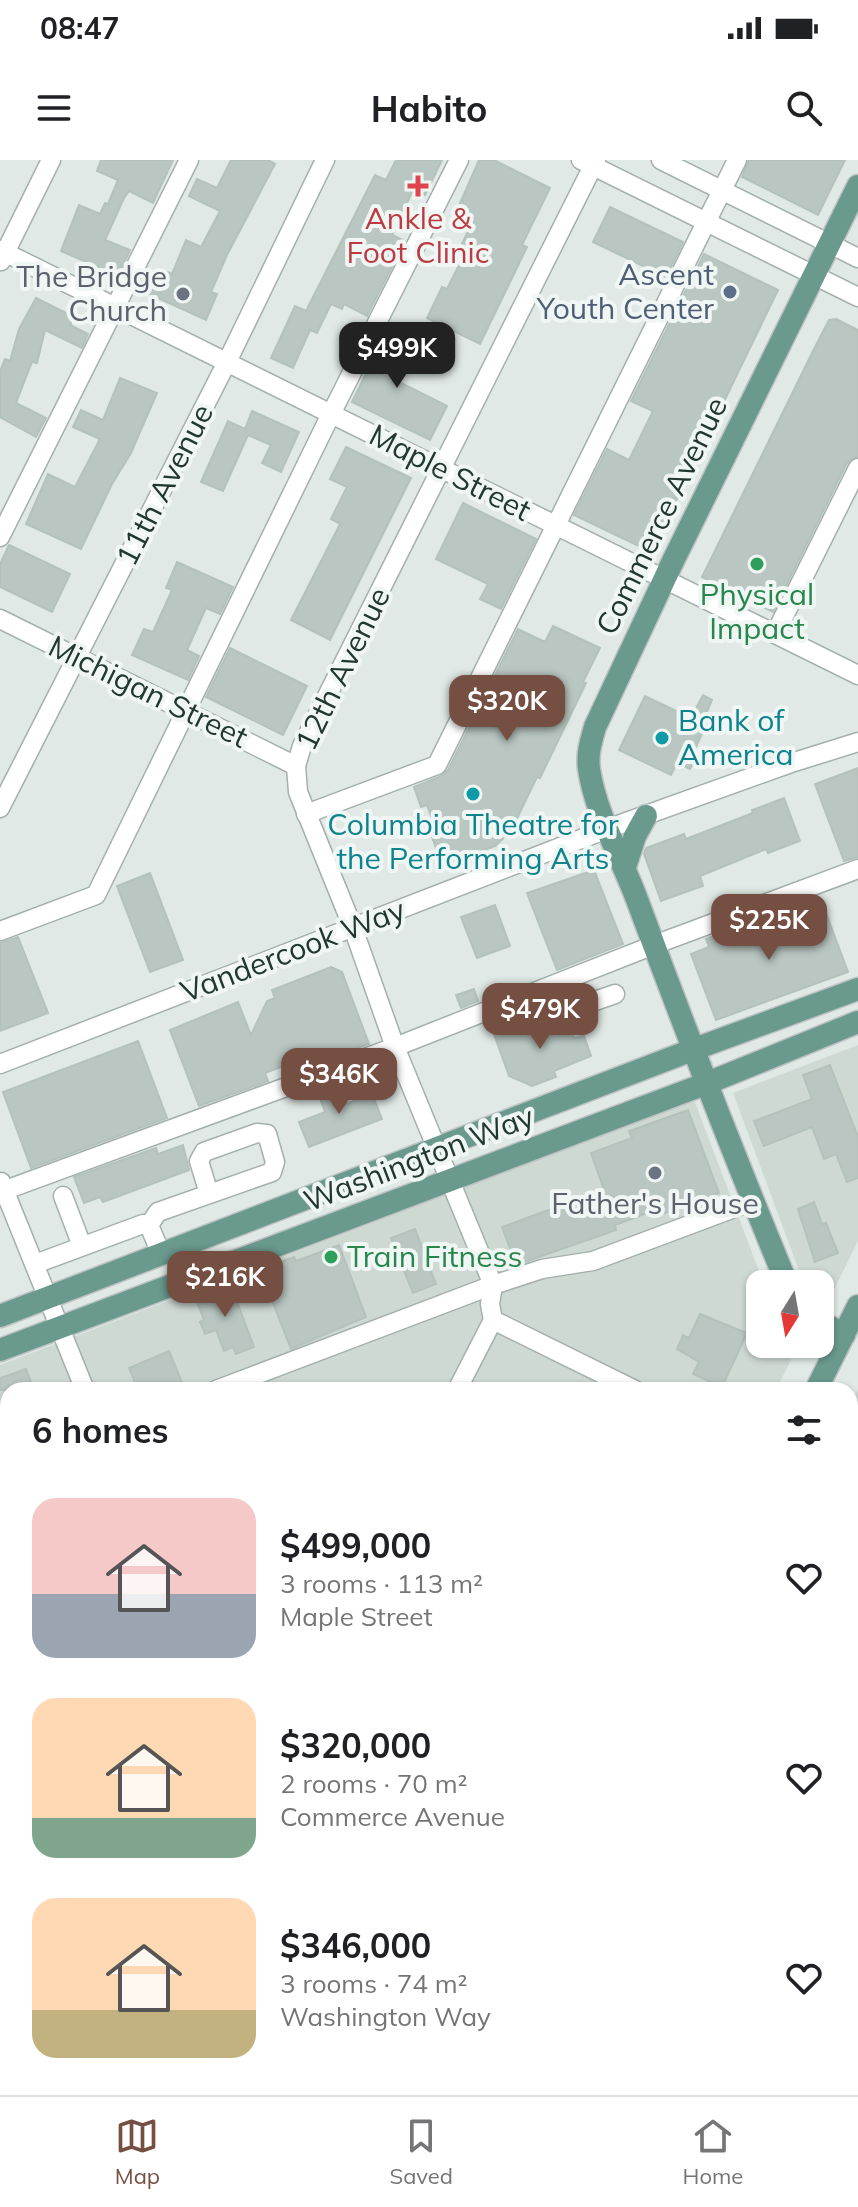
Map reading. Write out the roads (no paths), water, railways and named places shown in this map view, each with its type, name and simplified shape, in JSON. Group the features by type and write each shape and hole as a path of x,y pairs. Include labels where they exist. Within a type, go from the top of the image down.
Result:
{"main road":[{"name":"Commerce Avenue","path":"781,1270 705,1084 625,867 607,829 592,781 588,752 595,727 664,580 858,186"},
{"path":"625,867 635,836 646,816"},
{"name":"Washington Way","path":"0,1316 858,989"},
{"name":"Washington Way","path":"0,1350 705,1084 858,1022"},
{"path":"820,1382 858,1306"},
{"path":"834,1329 844,1335"}],"street":[{"path":"2,255 51,160"},
{"path":"0,537 189,160"},
{"name":"11th Avenue","path":"0,808 227,362 325,160"},
{"path":"0,931 96,895 459,160"},
{"path":"661,160 858,258"},
{"path":"306,814 437,765 737,160"},
{"path":"590,162 858,297"},
{"name":"12th Avenue","path":"493,1285 395,1047 353,928 306,814 298,792 296,766 302,746 443,469 590,162"},
{"name":"Maple Street","path":"2,255 115,307 858,675"},
{"path":"775,634 858,468"},
{"name":"Michigan Street","path":"0,619 296,766"},
{"name":"Vandercook Way","path":"0,1064 607,829 858,742"},
{"path":"82,1382 1,1187 395,1047 858,869"},
{"path":"564,1012 615,994"},
{"path":"506,1003 525,1017 541,1019"},
{"path":"149,1225 158,1212 209,1194"},
{"path":"63,1196 82,1246"},
{"path":"237,1382 493,1285 542,1269 593,1261 753,1201"},
{"path":"35,1264 134,1226 149,1225"},
{"path":"149,1225 161,1254"},
{"path":"461,1382 493,1320 490,1304 493,1285"},
{"path":"493,1320 619,1382"}],"place":[{"name":"Ankle & Foot Clinic","path":"418,186"},
{"name":"Ascent Youth Center","path":"730,292"},
{"name":"The Bridge Church","path":"183,294"},
{"name":"Physical Impact","path":"757,564"},
{"name":"Bank of America","path":"662,738"},
{"name":"Columbia Theatre for the Performing Arts","path":"473,794"},
{"name":"Father's House","path":"655,1173"},
{"name":"Train Fitness","path":"331,1257"}]}
